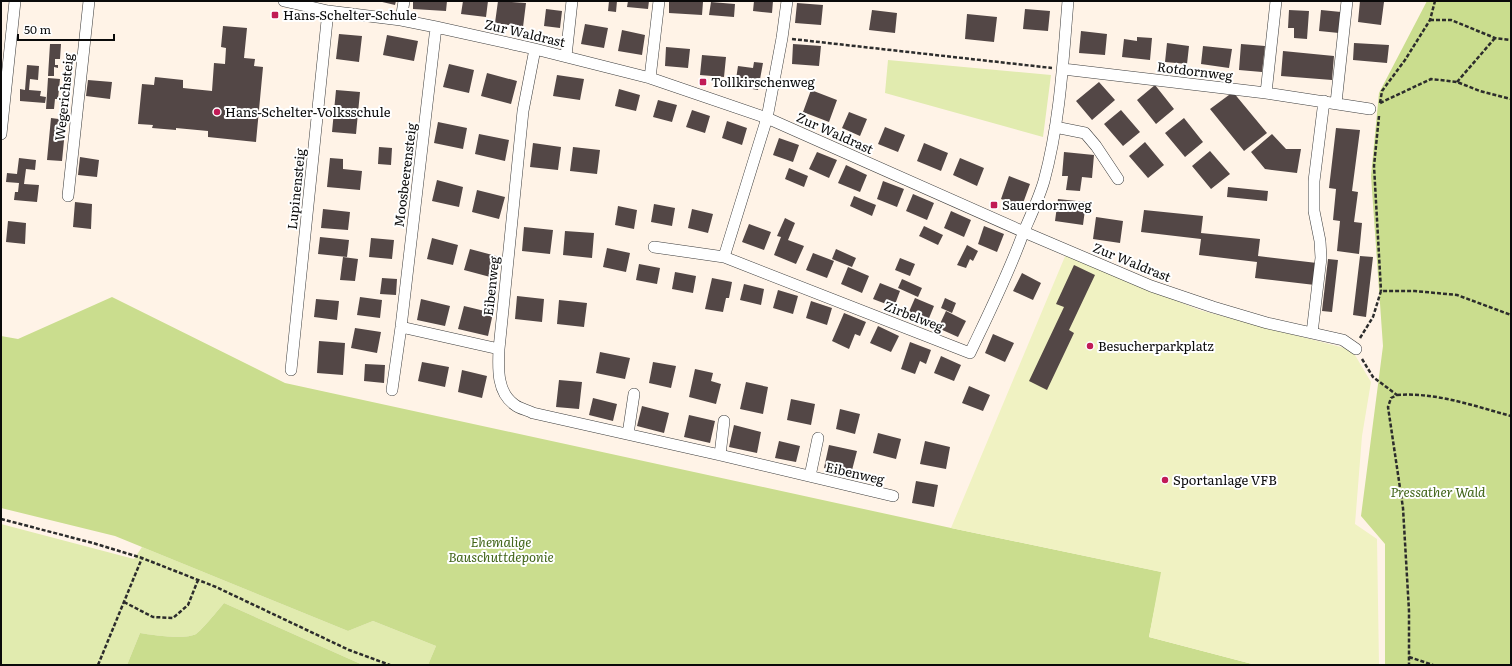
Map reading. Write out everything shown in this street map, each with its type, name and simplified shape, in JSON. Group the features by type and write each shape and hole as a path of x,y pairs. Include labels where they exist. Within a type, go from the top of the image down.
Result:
{"street":[{"path":"1,134 15,1"},
{"name":"Wegerichsteig","path":"68,196 89,1"},
{"name":"Zur Waldrast","path":"284,1 328,11 401,20 436,27 566,56 650,78 767,118 1024,232 1151,286 1219,309 1267,323 1343,340 1356,349"},
{"path":"401,20 404,1"},
{"path":"566,56 572,1"},
{"path":"650,78 659,1"},
{"path":"724,257 767,118 782,38 786,1"},
{"path":"1024,232 1043,182 1051,150 1063,69 1068,1"},
{"path":"1266,93 1276,1"},
{"path":"1336,103 1347,1"},
{"name":"Lupinensteig","path":"291,370 328,11"},
{"name":"Moosbeerensteig","path":"392,390 401,327 436,27"},
{"name":"Eibenweg","path":"535,49 523,111 499,349 498,368 504,394 516,406 533,412 893,496"},
{"name":"Rotdornweg","path":"1063,69 1266,93 1370,109"},
{"path":"1312,333 1321,258 1320,241 1314,211 1314,181 1324,101"},
{"path":"1055,127 1085,133 1096,146 1118,179"},
{"name":"Zirbelweg","path":"654,247 724,257 970,353 1020,244 1024,232"},
{"path":"401,327 499,349"},
{"path":"628,434 634,394"},
{"path":"720,455 724,421"},
{"name":"Eibenweg","path":"810,476 818,438"}],"path":[{"path":"1397,395 1373,377 1356,349 1360,335 1373,317 1382,291 1374,166 1382,92 1405,60 1430,20 1435,1"},
{"path":"1430,20 1451,20 1496,38 1511,40"},
{"path":"782,38 1063,69"},
{"path":"1457,82 1496,38"},
{"path":"1370,109 1380,102 1430,79 1457,82 1480,91 1511,99"},
{"path":"1382,291 1415,291 1457,295 1511,315"},
{"path":"1409,665 1409,611 1403,508 1388,407 1391,398 1397,395 1415,394 1443,398 1511,416"},
{"path":"1,519 93,543 142,558 216,587 349,650 390,665"},
{"path":"98,665 142,558"},
{"path":"124,602 153,617 174,618 188,605 198,580"},
{"path":"1409,657 1433,665"}],"green space":[{"name":"Pressather Wald","path":"1427,1 1511,1 1511,665 1385,665 1385,544 1361,516 1383,346 1371,176 1379,93"},
{"path":"888,60 1051,75 1043,137 885,93"},
{"name":"Sportanlage VFB","path":"1066,254 1199,310 1352,350 1371,382 1362,436 1355,524 1377,539 1379,665 1256,665 1149,637 1161,572 951,528"},
{"name":"Ehemalige Bauschuttdeponie","path":"112,297 285,383 951,528 1162,572 1149,637 1256,665 428,665 436,646 373,621 348,631 115,536 1,508 1,336 18,339"},
{"path":"1,524 134,559 142,547 348,631 373,621 436,646 428,665 363,665 224,603 199,632 191,636 177,637 140,633 127,665 1,665"},
{"path":"224,603 363,665 127,665 140,633 177,637 191,636 199,632"}],"building":[{"path":"378,1 396,1 395,5"},
{"path":"413,1 447,1 446,11 413,9"},
{"path":"463,1 488,1 486,17 461,14"},
{"path":"498,1 526,3 523,27 495,23"},
{"path":"609,1 617,1 616,12 608,11"},
{"path":"628,1 649,1 648,9 627,7"},
{"path":"669,1 703,2 702,15 669,13"},
{"path":"754,1 773,1 772,13 753,11"},
{"path":"1360,1 1384,2 1381,25 1358,22"},
{"path":"711,2 735,4 734,17 709,15"},
{"path":"797,3 823,5 821,25 795,23"},
{"path":"546,9 562,11 560,28 544,26"},
{"path":"1025,9 1050,11 1048,31 1023,29"},
{"path":"872,10 897,13 895,33 869,30"},
{"path":"1289,10 1309,11 1307,39 1294,38 1294,28 1288,28"},
{"path":"1321,10 1341,12 1339,33 1319,31"},
{"path":"967,14 997,17 994,42 965,39"},
{"path":"585,24 608,28 604,48 581,44"},
{"path":"223,26 247,28 244,58 255,59 254,66 263,67 256,142 208,137 208,131 176,128 176,130 152,128 153,125 138,124 142,84 154,85 155,77 183,80 183,88 212,91 214,63 225,64 226,48 221,47"},
{"path":"622,30 645,35 642,55 618,51"},
{"path":"1081,31 1107,34 1105,55 1079,53"},
{"path":"339,34 362,36 359,62 336,59"},
{"path":"387,35 418,41 414,61 383,55"},
{"path":"1137,37 1152,38 1150,60 1122,57 1124,39 1137,41"},
{"path":"1167,43 1189,46 1187,64 1165,62"},
{"path":"1354,43 1389,45 1387,63 1353,60"},
{"path":"50,44 61,44 60,59 55,59 55,65 58,65 58,68 54,67 54,76 48,76"},
{"path":"793,44 821,46 819,66 792,64"},
{"path":"1241,44 1265,46 1262,72 1239,70"},
{"path":"1203,46 1232,49 1229,68 1201,64"},
{"path":"666,47 690,49 688,68 665,66"},
{"path":"1283,51 1334,56 1332,80 1281,76"},
{"path":"702,55 726,57 724,77 700,75"},
{"path":"754,62 763,63 758,90 735,86 738,66 753,68"},
{"path":"449,64 474,70 469,93 443,87"},
{"path":"27,65 39,66 38,80 30,79 29,90 41,91 40,96 46,97 45,103 20,101 20,89 25,90"},
{"path":"487,73 517,81 511,104 481,96"},
{"path":"557,75 584,79 580,100 553,96"},
{"path":"48,78 60,79 58,99 55,99 54,109 46,109"},
{"path":"88,80 112,82 110,99 86,96"},
{"path":"1099,82 1115,100 1092,120 1076,101"},
{"path":"1155,85 1174,109 1156,124 1137,100"},
{"path":"619,89 640,95 636,111 615,106"},
{"path":"336,90 360,92 356,134 332,132"},
{"path":"811,90 837,100 829,122 803,112"},
{"path":"1233,92 1267,133 1244,151 1210,109"},
{"path":"658,100 677,105 672,122 653,117"},
{"path":"692,110 710,116 705,133 686,127"},
{"path":"1121,110 1140,132 1123,146 1104,124"},
{"path":"849,112 867,119 860,136 842,128"},
{"path":"51,118 66,120 62,161 47,160"},
{"path":"1184,118 1203,142 1185,157 1165,133"},
{"path":"727,121 747,128 742,145 722,138"},
{"path":"438,122 467,128 463,149 434,143"},
{"path":"885,127 905,135 898,152 878,144"},
{"path":"1336,128 1360,130 1352,191 1358,192 1354,222 1362,223 1359,254 1337,251 1340,221 1333,220 1336,189 1329,188"},
{"path":"479,134 509,140 505,161 475,154"},
{"path":"1272,134 1286,149 1301,149 1297,173 1265,169 1251,152"},
{"path":"779,138 799,145 793,162 773,155"},
{"path":"1145,142 1164,165 1148,178 1129,156"},
{"path":"533,143 561,147 558,170 530,167"},
{"path":"924,143 948,153 941,171 917,161"},
{"path":"379,147 392,148 391,165 378,164"},
{"path":"573,147 600,150 597,174 570,171"},
{"path":"1210,151 1230,174 1211,189 1192,166"},
{"path":"817,152 837,160 829,178 809,169"},
{"path":"1064,152 1094,155 1092,178 1082,177 1080,191 1066,190 1068,176 1062,176"},
{"path":"80,157 99,160 97,177 78,175"},
{"path":"19,158 36,160 35,170 26,169 24,184 39,185 37,202 14,200 15,192 18,192 19,183 6,182 7,173 17,174"},
{"path":"330,158 343,159 343,169 362,171 360,190 327,187"},
{"path":"960,158 984,168 977,186 953,175"},
{"path":"846,165 867,175 860,192 838,183"},
{"path":"789,168 808,176 804,187 785,179"},
{"path":"1009,176 1030,184 1022,206 1001,199"},
{"path":"437,180 463,187 459,207 432,201"},
{"path":"883,181 904,189 897,207 877,199"},
{"path":"1228,187 1268,191 1267,201 1227,197"},
{"path":"477,190 505,197 499,219 472,212"},
{"path":"913,194 934,203 927,220 906,211"},
{"path":"854,196 876,205 872,216 850,206"},
{"path":"1058,199 1086,202 1083,225 1055,221"},
{"path":"75,202 92,204 91,229 73,227"},
{"path":"654,204 675,208 672,226 651,222"},
{"path":"618,206 637,210 634,229 615,225"},
{"path":"323,209 350,212 348,230 321,228"},
{"path":"692,209 713,214 708,233 688,228"},
{"path":"1144,210 1203,216 1201,233 1260,239 1258,256 1317,263 1315,285 1255,278 1257,262 1199,255 1201,239 1141,232"},
{"path":"951,211 971,220 964,237 944,228"},
{"path":"1096,217 1123,221 1120,243 1093,239"},
{"path":"785,218 795,223 788,240 804,246 796,264 774,255 781,237 777,236"},
{"path":"8,221 26,223 25,244 6,242"},
{"path":"749,224 771,232 764,250 742,242"},
{"path":"924,226 943,235 938,245 919,236"},
{"path":"984,226 1004,234 997,252 978,244"},
{"path":"524,227 553,230 550,254 522,251"},
{"path":"565,231 594,233 592,258 563,255"},
{"path":"320,237 349,240 347,257 318,254"},
{"path":"371,238 394,240 392,259 369,257"},
{"path":"432,238 458,245 453,265 427,259"},
{"path":"967,245 978,251 973,261 970,259 966,268 957,265"},
{"path":"607,248 630,253 626,272 603,267"},
{"path":"470,249 500,257 494,278 464,270"},
{"path":"836,249 856,258 852,267 832,259"},
{"path":"813,253 834,261 827,278 806,270"},
{"path":"1360,256 1373,257 1366,317 1353,315"},
{"path":"343,257 358,259 355,281 340,280"},
{"path":"900,258 915,264 910,276 895,270"},
{"path":"1328,259 1338,260 1332,312 1322,311"},
{"path":"639,264 660,268 657,284 636,280"},
{"path":"1074,265 1095,275 1069,330 1074,333 1047,390 1029,381 1064,307 1056,304"},
{"path":"848,267 869,276 862,293 841,284"},
{"path":"675,272 696,276 693,293 672,289"},
{"path":"1022,273 1041,283 1033,300 1013,291"},
{"path":"382,278 397,279 396,295 380,294"},
{"path":"712,278 732,282 729,298 726,298 723,312 705,309"},
{"path":"902,279 922,288 918,297 898,288"},
{"path":"880,283 900,291 894,307 873,299"},
{"path":"744,284 764,289 761,305 740,300"},
{"path":"778,290 798,296 793,314 773,308"},
{"path":"517,296 544,299 542,322 515,319"},
{"path":"360,297 382,300 380,318 357,315"},
{"path":"915,298 934,306 927,323 908,314"},
{"path":"945,298 956,303 952,313 941,308"},
{"path":"316,299 339,301 337,320 314,317"},
{"path":"421,299 450,306 445,326 417,320"},
{"path":"559,300 587,303 584,327 557,324"},
{"path":"811,301 832,308 827,325 806,318"},
{"path":"464,306 493,313 488,336 458,329"},
{"path":"946,311 966,321 958,337 938,328"},
{"path":"844,313 866,322 860,336 855,334 849,349 832,341"},
{"path":"878,326 899,336 891,352 870,343"},
{"path":"355,328 381,332 377,353 351,348"},
{"path":"993,334 1014,343 1005,362 985,353"},
{"path":"319,341 345,343 343,375 317,373"},
{"path":"910,342 931,350 926,364 920,361 915,374 901,369"},
{"path":"600,352 630,358 625,379 596,373"},
{"path":"941,356 961,365 954,381 934,373"},
{"path":"422,362 449,367 445,387 418,381"},
{"path":"653,362 676,366 671,388 649,383"},
{"path":"365,364 385,365 384,383 364,381"},
{"path":"695,369 713,373 711,381 721,384 716,404 689,397"},
{"path":"462,370 487,376 482,398 458,392"},
{"path":"559,380 582,382 579,409 556,407"},
{"path":"746,382 768,387 763,414 740,409"},
{"path":"969,386 990,395 983,411 962,403"},
{"path":"593,398 617,404 613,421 589,415"},
{"path":"791,399 815,404 811,425 787,420"},
{"path":"642,406 669,413 664,433 637,426"},
{"path":"840,409 860,414 855,434 836,429"},
{"path":"689,415 715,421 710,443 684,437"},
{"path":"734,425 761,432 757,453 729,447"},
{"path":"878,433 901,439 896,459 873,453"},
{"path":"779,441 800,446 796,462 775,458"},
{"path":"925,441 950,447 946,469 920,464"},
{"path":"829,445 857,451 851,474 824,468"},
{"path":"916,481 938,485 934,507 912,503"}],"place":[{"name":"Hans-Schelter-Schule","path":"275,15"},
{"name":"Tollkirschenweg","path":"703,82"},
{"name":"Hans-Schelter-Volksschule","path":"217,112"},
{"name":"Sauerdornweg","path":"994,205"},
{"name":"Besucherparkplatz","path":"1090,346"},
{"name":"Sportanlage VFB","path":"1165,480"}]}
